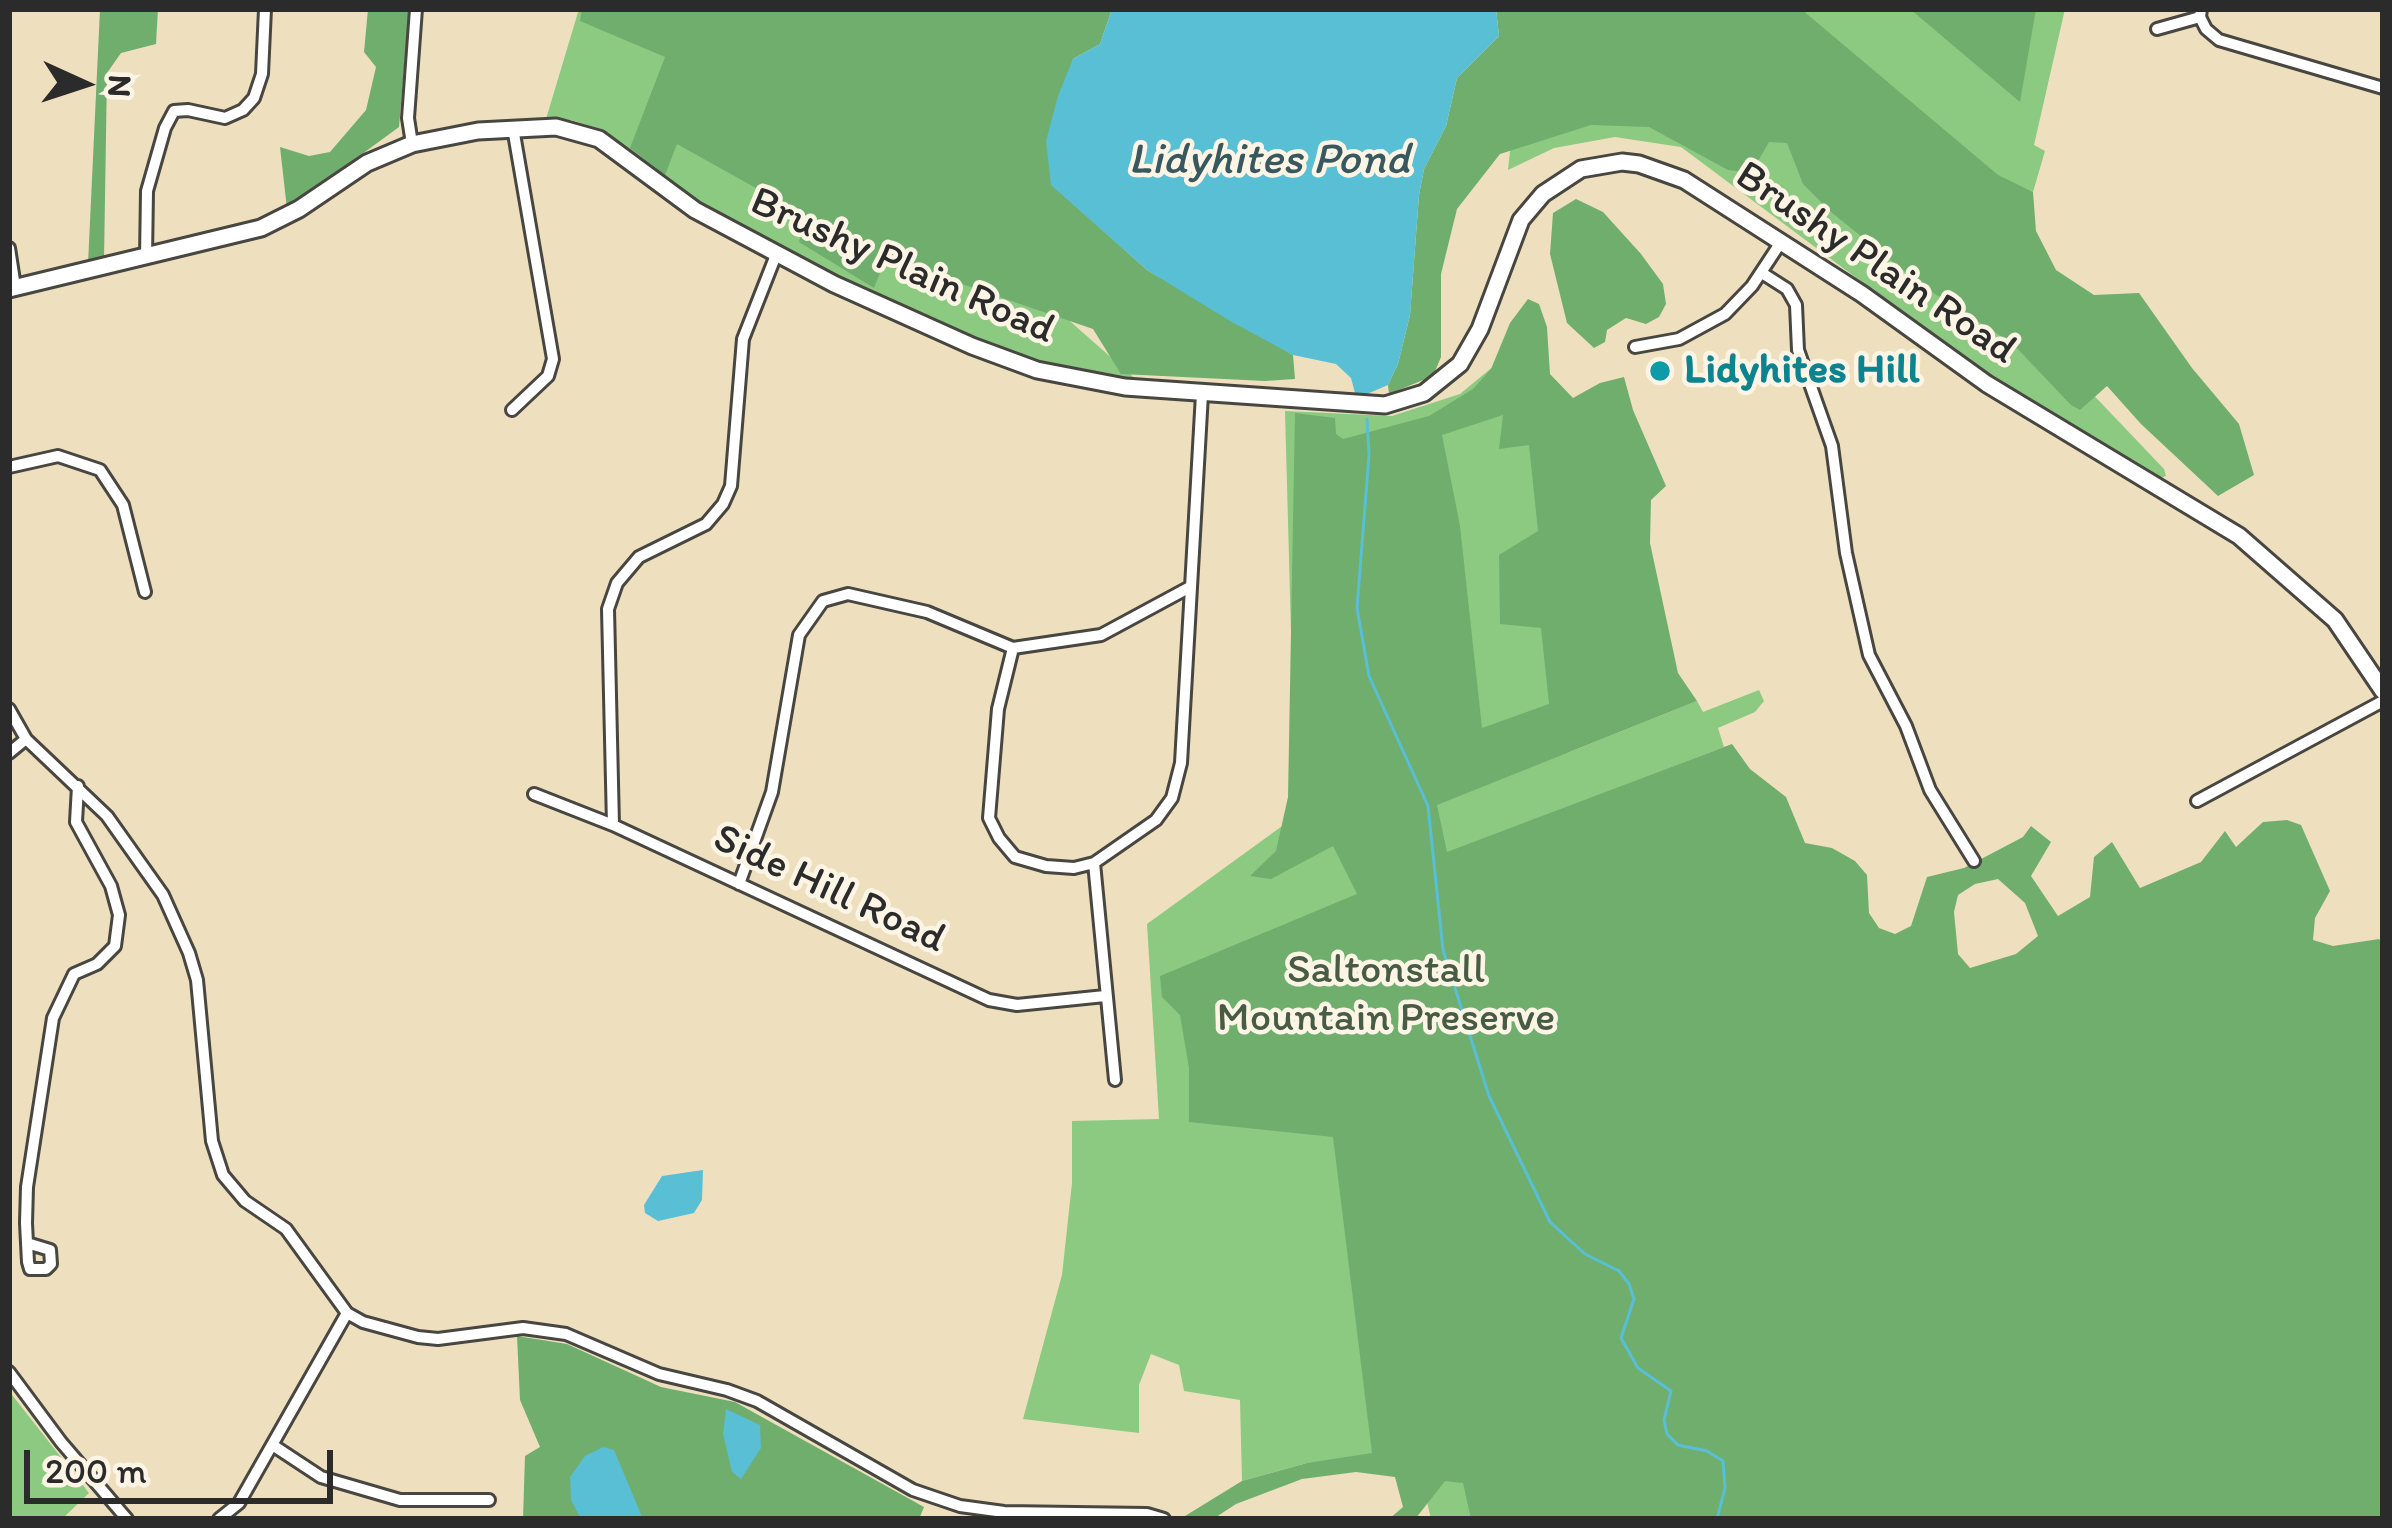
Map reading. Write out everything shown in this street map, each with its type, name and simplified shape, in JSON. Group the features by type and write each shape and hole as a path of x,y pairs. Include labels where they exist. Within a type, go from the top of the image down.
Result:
{"main road":[{"name":"Brushy Plain Road","path":"12,288 247,233 277,221 367,163 412,144 450,135 556,127 591,135 695,210 776,255 902,316 1037,370 1125,387 1372,406 1401,402 1432,389 1471,349 1521,220 1543,194 1581,170 1622,162 1667,172 1862,293 1987,384 2239,536 2335,620 2383,691"}],"street":[{"path":"146,258 147,191 173,111 225,118 243,110 254,98 262,74 265,9"},
{"path":"412,144 408,118 416,9"},
{"path":"2157,28 2200,13 2206,29 2219,40 2383,88"},
{"path":"512,410 548,376 553,358 513,128"},
{"path":"1635,347 1662,344 1710,325 1742,298 1781,242"},
{"path":"9,248 12,288"},
{"path":"613,825 608,609 617,583 639,557 706,524 723,504 731,486 743,339 776,255"},
{"path":"1762,273 1787,289 1796,305 1798,350 1832,446 1846,553 1869,655 1906,726 1930,790 1974,861"},
{"path":"1013,649 998,709 989,818 998,838 1015,856 1046,866 1074,868 1094,863 1156,820 1172,798 1181,764 1202,394"},
{"path":"9,466 58,456 100,470 123,505 146,592"},
{"path":"739,884 772,792 799,635 823,601 848,594 927,612 1013,649 1102,635 1190,587"},
{"path":"2197,801 2383,701"},
{"path":"9,709 26,739 107,816 163,895 189,953 201,1006 212,1141 223,1175 245,1202 286,1229 347,1313 363,1322 438,1339 523,1328 566,1334 659,1375 757,1401 913,1490 959,1506 1004,1512 1147,1514 1164,1519"},
{"path":"9,753 26,739"},
{"path":"27,1243 28,1162 53,1018 74,974 97,964 116,946 119,915 111,886 76,822 77,786"},
{"name":"Side Hill Road","path":"534,794 613,825 989,1000 1017,1005 1105,996"},
{"path":"1094,863 1115,1080"},
{"path":"219,1519 239,1503 347,1313"},
{"path":"9,1372 127,1519"},
{"path":"274,1446 322,1477 400,1500 489,1500"}],"green space":[{"path":"100,9 158,9 156,44 121,53 107,73 104,260 88,264"},
{"path":"368,9 409,9 399,127 287,209 280,147 309,156 330,152 366,110 376,67 364,52"},
{"path":"579,9 1012,9 955,220 1139,382 1038,363 840,280 738,228 682,193 601,129 546,119"},
{"path":"582,9 1112,9 1100,44 1073,59 1051,184 1147,270 1293,355 1295,379 1121,374 1093,329 886,258 874,288 799,242 806,216 677,144 665,175 630,148 665,57 580,21"},
{"path":"1496,9 1801,9 1998,175 2033,192 2036,231 2056,270 2094,295 2139,293 2239,424 2254,475 2218,496 2107,386 2080,410 2071,405 2012,343 1924,287 1831,212 1803,184 1787,143 1769,142 1745,172 1728,170 1649,127 1591,125 1500,154 1457,209 1441,274 1441,357 1433,376 1389,394 1410,315 1424,169 1446,126 1457,78 1499,36"},
{"path":"1525,9 2065,9 2034,145 2045,151 2033,192 2008,181 2083,384 2166,476 2158,479 2001,386 1681,147 1615,137 1554,148 1508,170"},
{"path":"1910,9 2036,9 2020,102"},
{"path":"1576,199 1603,212 1641,254 1663,284 1666,304 1659,317 1646,324 1626,318 1607,330 1605,342 1594,348 1567,323 1550,254 1553,213"},
{"path":"1528,299 1539,304 1547,327 1550,374 1573,398 1624,377 1666,486 1651,500 1650,543 1678,673 1697,701 1437,805 1447,852 1732,744 1750,769 1786,797 1805,843 1832,848 1855,861 1867,875 1869,913 1879,928 1895,934 1911,926 1927,877 1964,868 2023,837 2031,826 2051,842 2031,876 2058,916 2090,897 2094,857 2112,842 2140,888 2201,862 2225,831 2236,847 2263,822 2287,820 2301,825 2330,891 2315,918 2313,940 2333,946 2379,939 2383,945 2383,1519 1471,1519 1463,1483 1445,1481 1416,1518 1389,1519 1403,1507 1395,1477 1356,1472 1302,1479 1236,1504 1213,1519 1185,1516 1242,1481 1307,1463 1372,1453 1333,1137 1189,1122 1189,1068 1180,1015 1162,997 1160,976 1357,894 1333,846 1271,879 1250,876 1276,851 1288,797 1295,413 1335,418 1336,434 1343,439 1429,416 1473,389 1491,369 1510,323","holes":["1503,415 1499,449 1529,445 1538,531 1499,555 1500,624 1541,628 1549,704 1482,728 1460,526 1442,435","1998,879 2025,903 2038,936 2016,954 1970,968 1958,954 1954,912 1958,895 1975,884"]},
{"name":"Saltonstall Mountain Preserve","path":"1542,326 1567,753 1697,701 1703,712 1759,690 1764,701 1755,712 1718,728 1724,747 1570,806 1862,1519 1431,1519 1416,1455 1307,1463 1242,1481 1240,1400 1184,1391 1179,1365 1151,1354 1139,1385 1139,1433 1023,1419 1062,1275 1072,1183 1072,1121 1159,1119 1147,924 1296,816 1285,411 1392,416 1460,394"},
{"path":"517,1336 567,1344 661,1387 735,1402 924,1507 919,1519 523,1519 525,1456 540,1447 520,1400"},
{"path":"9,1391 89,1493 62,1519 9,1519"}],"water":[{"name":"Lidyhites Pond","path":"1112,9 1496,9 1499,36 1457,78 1446,126 1424,169 1410,315 1388,385 1367,394 1355,393 1351,378 1336,364 1293,355 1230,321 1147,270 1051,185 1046,141 1058,96 1073,59 1100,44"},
{"path":"703,1170 702,1200 694,1213 658,1221 645,1213 644,1205 662,1176"},
{"path":"726,1409 760,1425 761,1448 741,1479 732,1472 723,1434"},
{"path":"603,1447 614,1450 643,1519 581,1519 571,1500 570,1477 585,1456"}],"waterway":[{"path":"1367,419 1369,455 1357,608 1369,676 1428,806 1443,950 1489,1096 1550,1222 1585,1254 1619,1271 1629,1284 1634,1299 1621,1338 1638,1368 1671,1391 1664,1420 1667,1434 1678,1445 1707,1451 1723,1461 1725,1488 1717,1519"}],"place":[{"name":"Lidyhites Hill","path":"1660,371"}]}
